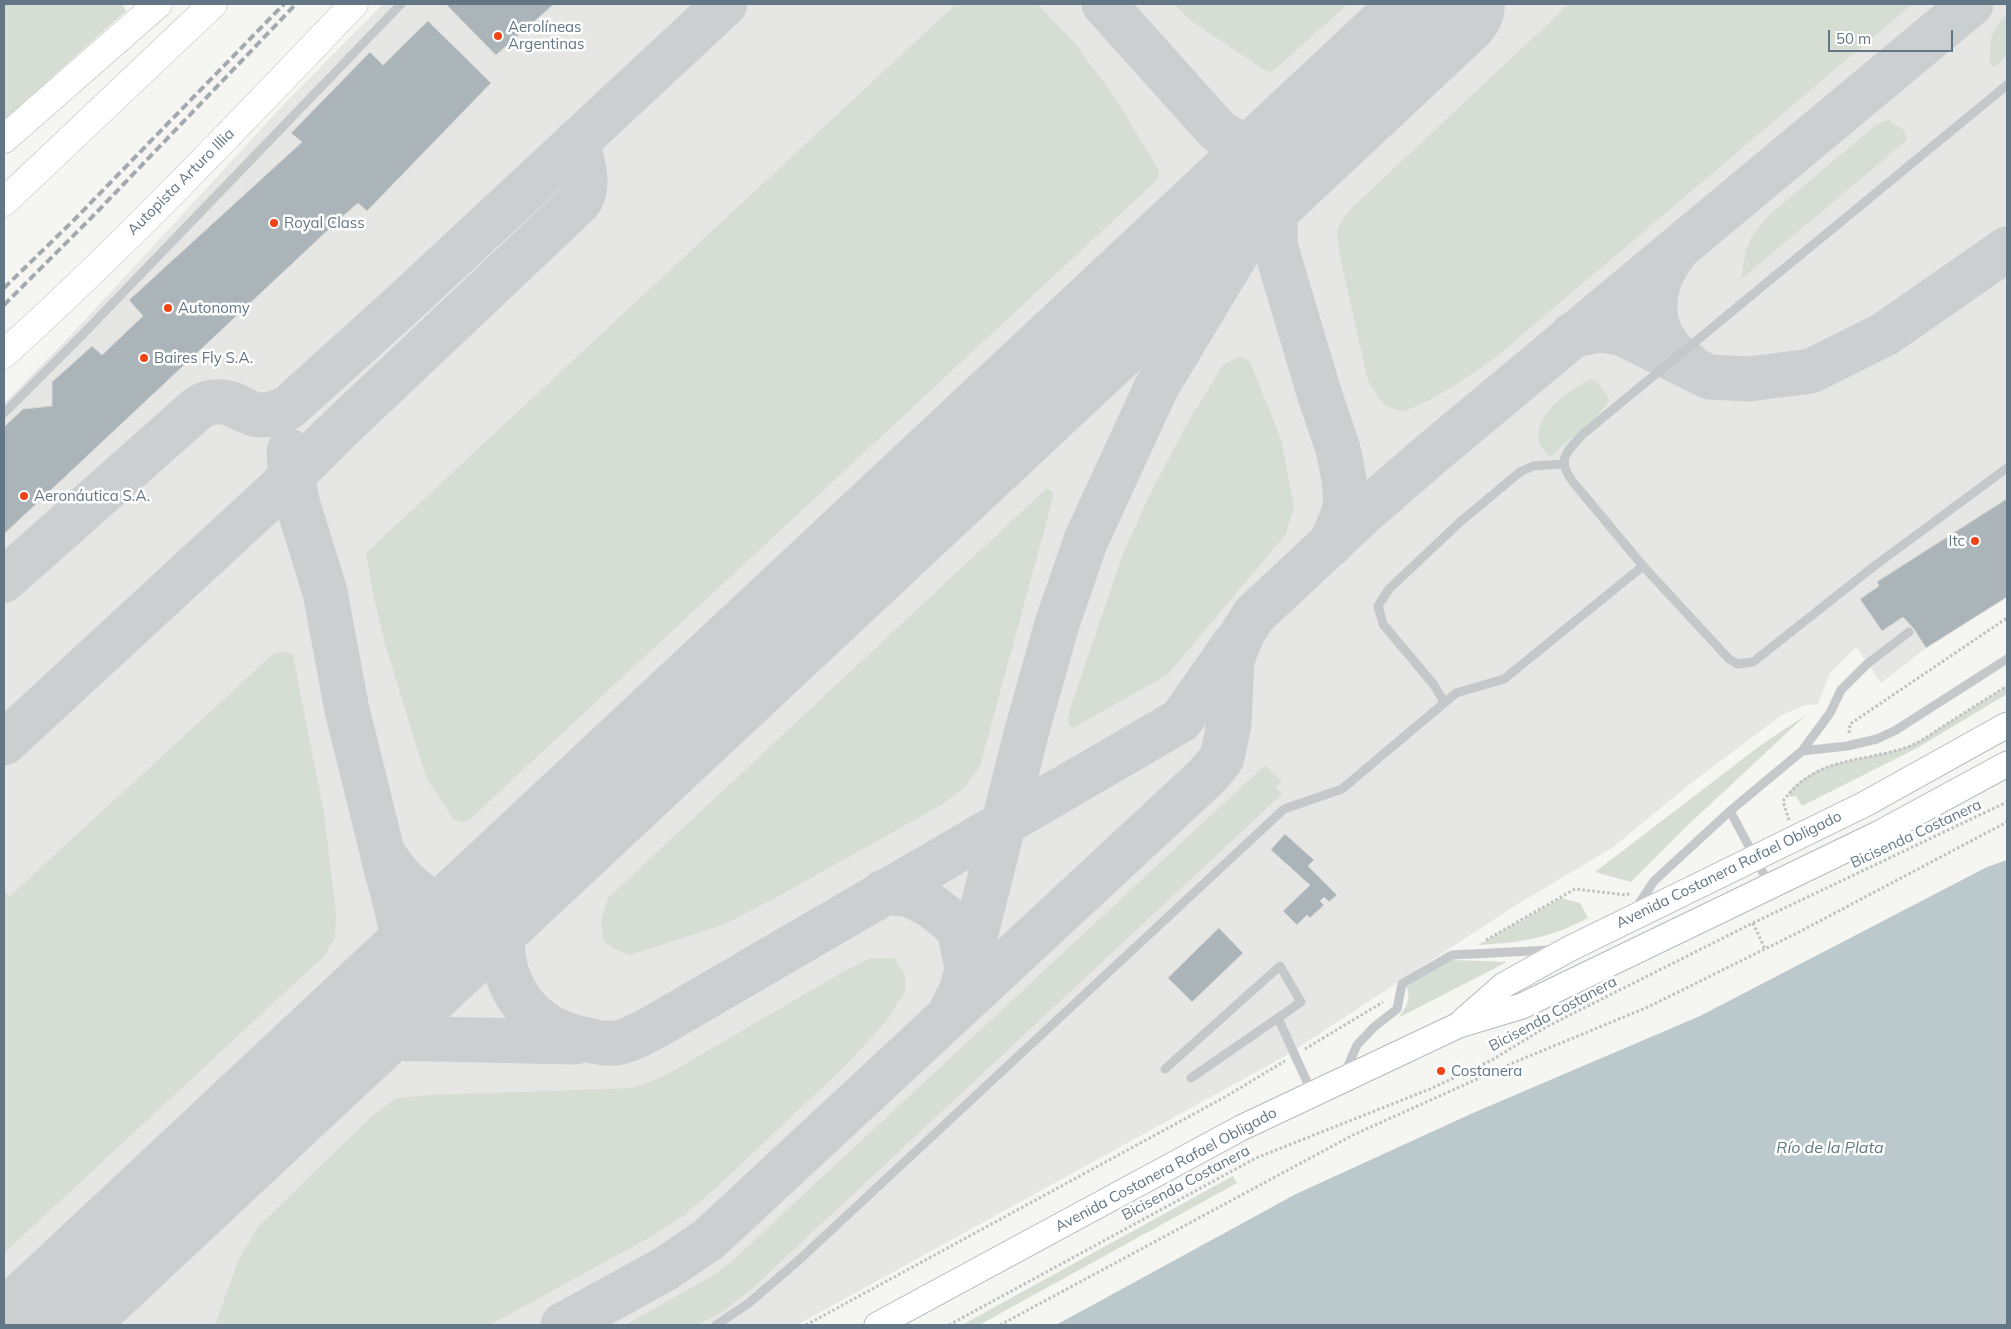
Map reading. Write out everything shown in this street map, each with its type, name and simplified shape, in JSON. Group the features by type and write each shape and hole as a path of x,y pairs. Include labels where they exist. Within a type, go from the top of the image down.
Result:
{"highway":[{"path":"4,139 158,4"},
{"path":"4,202 213,4"},
{"name":"Autopista Arturo Illia","path":"4,354 73,290 238,125 354,4"}],"main road":[{"name":"Avenida Costanera Rafael Obligado","path":"1459,1024 1504,985 1569,949 1628,918 1865,804 2007,726"},
{"name":"Avenida Costanera Rafael Obligado","path":"877,1325 1232,1133 1459,1024 1522,1006 1886,830 2007,764"}],"lane":[{"path":"4,413 85,332 401,4"},
{"path":"2007,86 1584,434 1571,447 1563,464 1564,470 1573,482 1643,566 1728,659 1738,664 1753,662 1873,567 2007,468"},
{"path":"1444,702 1434,684 1382,624 1378,606 1389,589 1417,562 1460,522 1520,472 1533,466 1563,464"},
{"path":"716,1325 749,1304 781,1276 1284,809 1342,789 1456,692 1504,678 1643,566"},
{"path":"1628,918 1654,881 1730,811 1802,751 1830,713 1841,690 1867,664 1909,632"},
{"path":"1802,751 1847,746 1877,739 1896,730 2007,659"},
{"path":"1730,811 1771,886"},
{"path":"1342,1079 1357,1045 1374,1027 1396,1010 1402,984 1452,954 1569,949"},
{"path":"1165,1068 1280,966 1301,1002 1191,1078"},
{"path":"1278,1018 1312,1094"}],"path":[{"path":"1849,761 1847,746 1850,724 2007,618"},
{"name":"Bicisenda Costanera","path":"949,1325 1256,1158 1430,1089 1492,1060 1546,1027 1753,923 2007,802"},
{"path":"1000,1325 1353,1135 1515,1062 1648,1007 1765,949 2007,822"},
{"path":"1753,923 1765,949"},
{"path":"806,1325 1225,1097 1399,993"}],"shaded area":[{"path":"4,4 122,4 126,11 4,120"},
{"path":"383,4 2007,4 2007,597 1926,648 1881,683 1856,647 1830,673 1818,704 1805,705 1782,715 1690,784 1612,848 1513,907 1287,1055 797,1325 4,1325 4,403 70,336 288,100"},
{"path":"956,4 1037,4 1073,41 1116,99 1159,171 1158,179 469,820 460,822 453,819 426,777 385,644 373,594 366,553"},
{"path":"1174,4 1348,4 1272,72 1266,71 1191,21"},
{"path":"1569,4 1912,4 1497,356 1452,387 1403,412 1384,405 1368,381 1340,257 1337,230 1344,217 1354,206"},
{"path":"2007,15 2007,56 1994,67 1990,63 1992,36 1997,25"},
{"path":"1888,120 1904,130 1907,140 1741,279 1746,250 1752,236 1768,216 1876,125"},
{"path":"1241,356 1250,362 1281,439 1294,506 1286,534 1167,675 1073,728 1068,724 1069,712 1124,551 1150,494 1188,422 1223,365"},
{"path":"1591,379 1597,381 1610,400 1596,417 1550,457 1540,445 1539,434 1546,414 1573,389"},
{"path":"1047,488 1054,494 980,766 965,787 943,804 723,925 630,955 614,949 604,941 601,922 608,898"},
{"path":"284,651 293,655 324,813 336,914 335,937 325,955 4,1253 4,892 10,896 273,654"},
{"path":"2007,686 2007,694 1917,748 1802,806 1796,796 1790,797 1788,793 1815,772 1830,766 1897,750 1917,742"},
{"path":"1806,715 1688,825 1631,882 1595,872 1761,745"},
{"path":"1265,765 1282,781 1275,787 1282,794 757,1284 724,1311 698,1325 625,1325 712,1276 731,1262"},
{"path":"1561,898 1580,903 1588,918 1560,931 1535,938 1478,945"},
{"path":"871,958 894,958 905,975 905,991 885,1023 843,1068 719,1185 683,1216 652,1236 490,1325 215,1325 238,1261 258,1227 373,1115 397,1098 427,1095 633,1088 666,1075 846,970"},
{"path":"1452,960 1507,962 1398,1018 1407,1004 1407,987"},
{"path":"1233,1176 1237,1183 979,1325 962,1325"}],"water":[{"name":"Río de la Plata","path":"2007,860 2007,1325 1056,1325 1296,1194 1473,1113 1700,1016 1987,867"}],"building":[{"name":"Aerolíneas Argentinas","path":"446,4 554,4 496,55"},
{"path":"428,21 491,83 367,211 358,203 344,215 4,534 4,427 23,409 52,406 52,382 92,346 102,355 143,316 129,300 302,142 291,133 370,52 383,65"},
{"name":"Itc","path":"2007,499 2007,597 1926,648 1914,629 1903,617 1882,631 1860,599 1879,586 1877,582"},
{"path":"1285,834 1314,860 1308,866 1337,895 1329,902 1324,897 1320,901 1324,905 1310,918 1307,915 1297,925 1283,911 1310,885 1271,850"},
{"path":"1219,928 1243,953 1192,1002 1168,978"}],"taxiway":[{"path":"4,580 199,407 212,402 225,402 247,412 264,415 289,407 404,303 725,4"},
{"path":"1104,4 1218,131 1232,140 1244,146 1265,150 1286,145 1312,132"},
{"path":"563,1325 665,1269 709,1239 1207,776 1222,758 1229,724 1232,659 1243,632 1254,615 1363,513 1431,454 1971,4"},
{"path":"4,743 280,488 335,433 578,203 585,189 578,140"},
{"path":"951,1011 962,989 1026,734 1057,624 1086,540 1156,388 1285,173"},
{"path":"1280,188 1275,211 1275,245 1320,396 1338,449 1344,479 1346,502 1342,518 1330,545"},
{"path":"1572,335 1600,330 1621,333 1709,377 1749,379 1811,371 1885,334 2007,249"},
{"path":"1676,251 1666,265 1660,280 1655,311 1658,326 1664,340 1674,353 1688,364"},
{"path":"289,451 290,468 298,505 325,592 347,710 382,851 389,863 408,885 432,901 459,907 476,904 499,895"},
{"path":"540,857 516,891 505,920 503,951 506,969 512,986 521,1002 547,1026 564,1034 602,1043 625,1041 656,1026 1181,720 1235,643"},
{"path":"375,1012 397,981 403,952 399,919 383,856"},
{"path":"883,892 911,895 933,907 959,928 967,968"},
{"path":"321,1062 351,1043 381,1038 575,1042"}],"runway":[{"path":"38,1325 1449,4"}],"railway":[{"path":"4,288 74,220 284,4"},
{"path":"4,305 96,213 296,4"}],"place":[{"name":"Aerolíneas Argentinas","path":"498,36"},
{"name":"Royal Class","path":"274,223"},
{"name":"Autonomy","path":"168,308"},
{"name":"Baires Fly S.A.","path":"144,358"},
{"name":"Aeronáutica S.A.","path":"24,496"},
{"name":"Itc","path":"1975,541"},
{"name":"Costanera","path":"1441,1071"}]}
